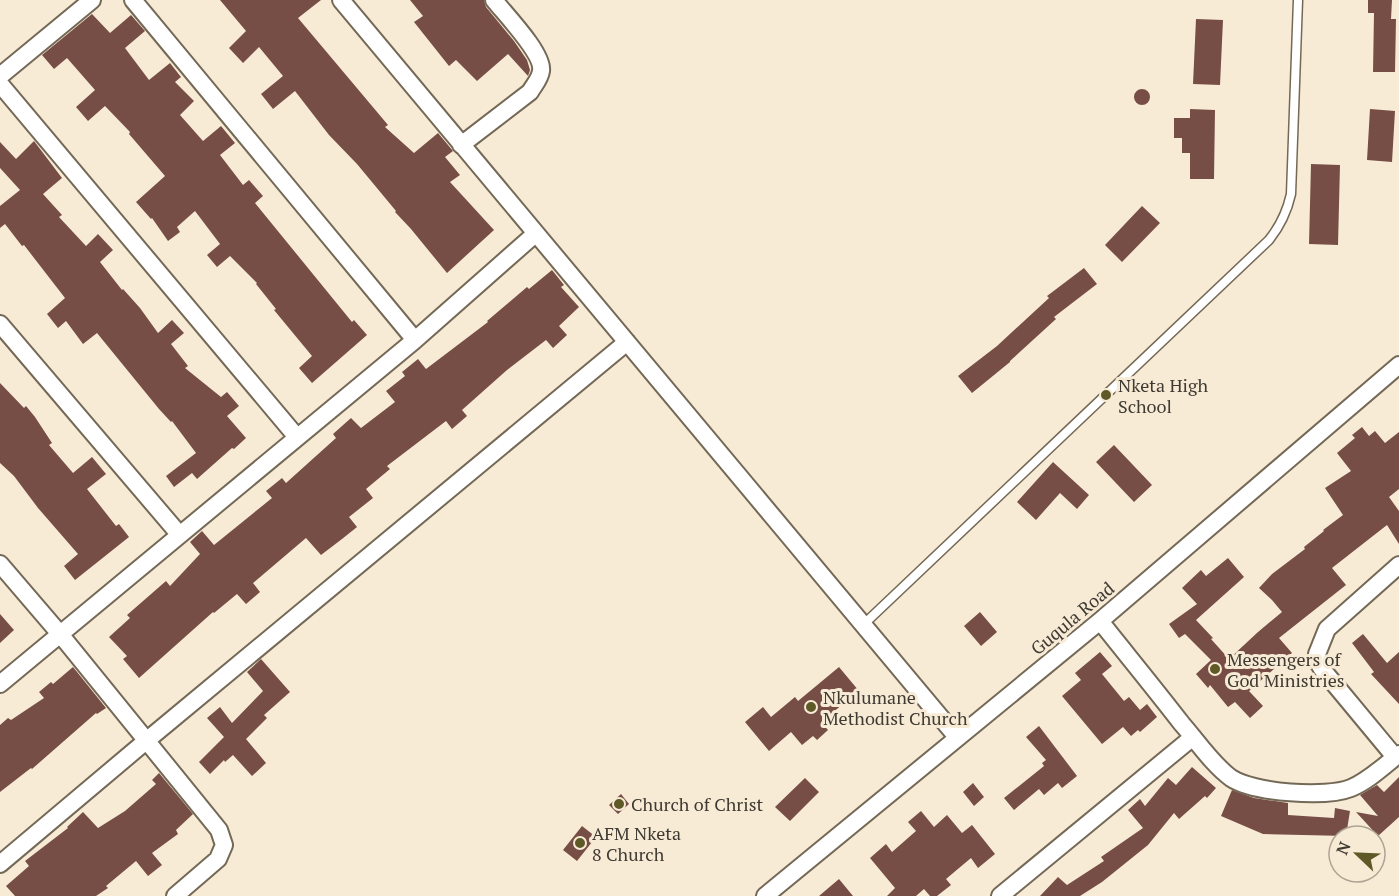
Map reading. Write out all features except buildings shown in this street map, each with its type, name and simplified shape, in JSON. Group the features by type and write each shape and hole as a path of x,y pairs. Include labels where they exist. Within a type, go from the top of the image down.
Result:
{"street":[{"path":"0,76 92,0"},
{"path":"133,0 415,340"},
{"path":"341,0 534,235 627,342 957,737"},
{"path":"461,145 530,92 538,81 542,69 540,60 533,49 494,0"},
{"path":"0,84 296,436"},
{"path":"0,684 296,436 415,340 534,235"},
{"path":"0,324 179,534"},
{"path":"0,864 627,342"},
{"name":"Guqula Road","path":"765,896 1100,621 1399,365"},
{"path":"0,564 60,634 224,838 223,851 218,860 175,896"},
{"path":"1100,621 1193,736 1224,772 1233,779 1266,789 1321,794 1341,792 1363,782 1397,756 1322,669 1317,654 1327,629 1399,565"},
{"path":"1000,896 1193,736"}],"lane":[{"path":"863,625 1269,240 1281,224 1288,211 1291,194 1298,0"}],"place":[{"name":"Nketa High School","path":"1106,395"},
{"name":"Messengers of God Ministries","path":"1215,669"},
{"name":"Nkulumane Methodist Church","path":"811,707"},
{"name":"Church of Christ","path":"619,804"},
{"name":"AFM Nketa 8 Church","path":"580,843"}]}
